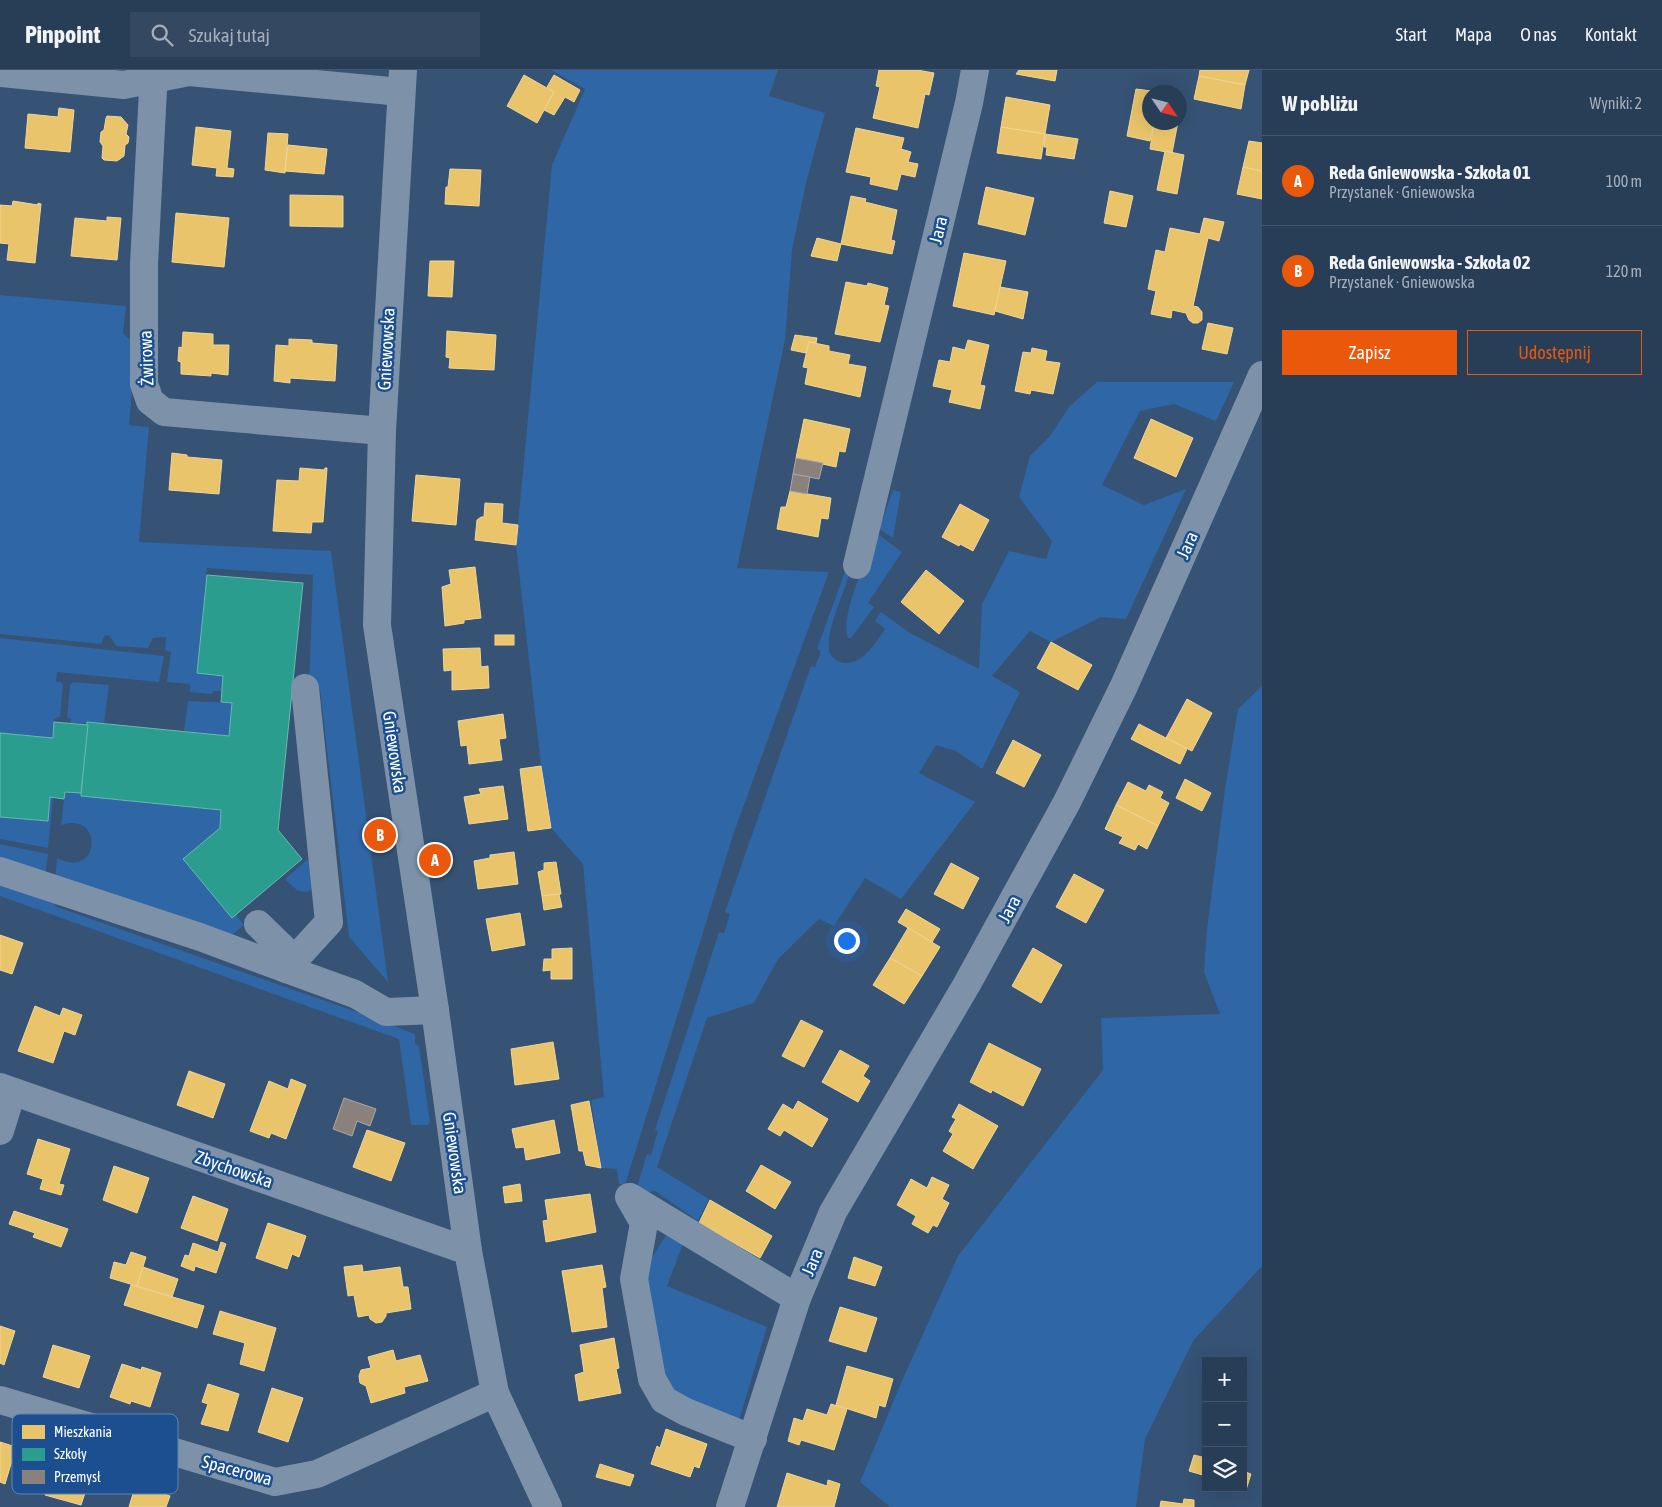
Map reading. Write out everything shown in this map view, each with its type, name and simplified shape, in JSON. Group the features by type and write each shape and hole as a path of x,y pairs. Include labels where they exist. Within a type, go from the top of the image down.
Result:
{"street":[{"name":"Jara","path":"857,564 969,103 975,70"},
{"path":"0,73 124,85 154,75 189,72 402,81"},
{"name":"Żwirowa","path":"154,75 144,264 144,384 150,401 164,412 382,431"},
{"name":"Gniewowska","path":"402,81 382,431 376,625 435,1010 468,1251 494,1393 548,1507"},
{"name":"Jara","path":"730,1507 797,1298 833,1212 968,984 1067,802 1124,686 1262,375"},
{"path":"290,964 329,922 305,688"},
{"path":"0,871 200,937 290,964 355,994 386,1012 435,1010"},
{"path":"258,924 290,964"},
{"path":"0,1131 6,1089"},
{"name":"Zbychowska","path":"6,1089 468,1251"},
{"path":"753,1439 686,1412 664,1400 652,1379 634,1279 644,1222 629,1196 797,1298"},
{"name":"Spacerowa","path":"178,1453 274,1482 317,1474 494,1393"},
{"name":"Spacerowa","path":"0,1400 47,1414"}],"shaded area":[{"path":"551,70 778,70 769,96 825,113 807,179 792,250 785,340 737,568 829,572 733,835 625,1185 619,1184 617,1169 601,1168 591,1100 604,1097 583,864 551,828 541,766 516,545 552,165 585,89"},
{"path":"0,295 126,306 123,333 136,346 129,425 149,427 139,542 331,551 388,982 349,937 320,689 309,688 313,575 207,568 197,673 223,676 222,691 213,691 212,694 190,692 190,684 167,682 171,652 165,650 166,637 153,638 148,648 116,646 110,636 105,635 101,644 0,634"},
{"path":"1097,382 1234,382 1216,421 1174,404 1140,411 1102,485 1144,505 1186,489 1126,619 1101,617 1051,642 1030,631 992,676 1020,692 982,769 956,751 936,745 919,773 975,802 901,899 865,878 834,926 819,919 778,959 754,1003 707,1018 657,1167 709,1199 698,1221 655,1191 638,1194 637,1187 647,1154 651,1155 658,1131 655,1130 719,932 724,933 730,914 725,912 811,666 815,667 821,651 817,649 846,569 850,570 830,632 829,649 834,659 846,663 853,662 866,654 885,629 875,621 881,612 910,633 979,669 982,604 1009,551 1046,559 1052,541 1019,497 1030,456 1050,436 1069,407"},
{"path":"893,490 901,492 893,538 879,529"},
{"path":"878,534 902,552 868,603 874,607 851,638 848,638 846,628 851,601"},
{"path":"0,638 164,656 159,682 57,672 56,682 63,684 60,717 54,719 53,738 0,733"},
{"path":"73,682 109,685 104,724 70,723 71,719 67,718 70,685"},
{"path":"1262,686 1262,1266 1193,1341 1145,1439 1136,1507 890,1507 860,1482 901,1383 958,1256 1103,1070 1101,1018 1220,1014 1204,972 1207,929 1225,789 1238,709"},
{"path":"188,701 232,703 229,736 184,731"},
{"path":"65,792 81,793 81,796 221,810 220,828 183,859 232,917 236,915 244,925 227,939 55,881 57,858 72,863 82,860 89,854 92,844 90,835 85,827 75,823 61,825"},
{"path":"50,797 53,798 48,848 0,839 0,817 48,821"},
{"path":"0,844 48,854 45,878 0,863"},
{"path":"307,860 310,863 312,889 304,892 294,888 285,879"},
{"path":"0,880 48,895 57,907 415,1034 415,1044 419,1046 430,1122 428,1125 411,1125 399,1039 0,896"},
{"path":"670,1229 686,1236 667,1286 767,1327 738,1424 696,1410 661,1380 643,1272"}],"building: Mieszkania":[{"path":"879,70 917,70 934,73 929,95 925,94 918,128 873,118 880,87 876,86"},
{"path":"1019,70 1057,70 1055,81 1016,74"},
{"path":"1200,70 1249,70 1245,85 1199,76"},
{"path":"524,75 554,92 537,123 507,106"},
{"path":"554,75 580,90 574,102 565,97 554,115 544,110 554,92 547,87"},
{"path":"1199,76 1245,85 1241,109 1194,99"},
{"path":"1136,89 1142,90 1142,130 1152,130 1150,141 1127,136"},
{"path":"1006,97 1050,105 1045,134 1001,127"},
{"path":"59,108 74,110 70,152 25,148 28,114 58,117"},
{"path":"107,116 121,117 128,125 126,134 129,137 128,143 125,145 124,156 117,161 104,160 102,158 101,132 104,130"},
{"path":"196,127 231,131 227,168 234,169 233,177 216,176 217,168 192,165"},
{"path":"1001,127 1045,134 1041,159 997,153"},
{"path":"856,128 904,138 901,149 911,152 908,162 918,164 915,177 901,174 897,190 870,184 871,177 846,172"},
{"path":"1153,130 1176,130 1172,153 1150,149"},
{"path":"268,133 288,134 285,173 265,170"},
{"path":"1045,134 1078,139 1074,159 1046,155 1047,147 1044,147"},
{"path":"1249,141 1262,143 1262,171 1243,167"},
{"path":"288,145 327,149 324,174 285,171"},
{"path":"1165,151 1184,155 1177,194 1157,190"},
{"path":"1243,167 1262,171 1262,199 1237,194"},
{"path":"450,169 481,170 479,206 445,204"},
{"path":"986,187 1034,198 1025,235 978,224"},
{"path":"1110,191 1133,196 1126,227 1104,223"},
{"path":"290,195 343,196 343,227 290,226"},
{"path":"851,196 866,199 865,202 897,210 891,240 895,241 892,254 841,244"},
{"path":"13,201 41,204 35,263 7,260 9,244 0,243 0,205 12,206"},
{"path":"176,213 229,218 224,267 172,262"},
{"path":"107,217 121,218 117,260 71,256 75,218 107,221"},
{"path":"1204,218 1224,222 1219,241 1208,238 1193,306 1198,307 1202,312 1202,320 1198,323 1193,323 1189,320 1186,313 1172,310 1171,318 1151,314 1156,291 1148,289 1156,250 1165,252 1170,228 1200,234"},
{"path":"817,238 841,244 837,261 811,256"},
{"path":"964,253 1006,261 994,315 953,306"},
{"path":"430,261 454,261 452,297 428,296"},
{"path":"846,282 867,286 868,283 888,288 884,305 889,306 880,342 835,334"},
{"path":"1000,287 1028,292 1023,319 995,311"},
{"path":"1208,323 1233,328 1227,354 1202,349"},
{"path":"447,331 496,335 494,370 449,368 450,358 446,357"},
{"path":"183,332 213,334 213,345 229,345 228,375 211,373 211,376 181,374 181,362 178,361 179,347 182,348"},
{"path":"795,335 817,338 816,343 809,342 806,353 791,350"},
{"path":"289,339 312,340 312,343 337,345 335,381 290,378 290,383 274,381 276,345 289,346"},
{"path":"968,340 989,345 980,385 985,386 980,409 949,402 952,390 933,386 939,360 950,362 953,347 965,350"},
{"path":"809,342 829,346 829,351 850,355 848,364 866,367 860,397 805,384 808,368 803,367"},
{"path":"1032,348 1047,351 1045,361 1060,363 1053,394 1031,390 1030,394 1015,391 1023,352 1031,353"},
{"path":"804,419 850,429 845,452 839,451 836,467 796,458"},
{"path":"1151,419 1193,438 1176,477 1134,458"},
{"path":"172,453 187,455 187,457 222,460 219,494 169,490"},
{"path":"300,468 324,470 327,468 323,522 312,522 311,533 273,531 277,480 299,481"},
{"path":"416,475 460,479 456,525 412,521"},
{"path":"790,491 831,498 828,519 821,518 818,537 777,529 781,507 786,507"},
{"path":"485,503 503,504 502,523 518,525 516,545 475,540 477,520 484,517"},
{"path":"960,504 989,520 973,551 942,537"},
{"path":"475,567 481,618 464,620 464,623 445,626 442,587 451,584 449,570"},
{"path":"926,570 964,601 939,634 901,602"},
{"path":"495,635 514,635 514,645 495,645"},
{"path":"1051,642 1092,665 1078,690 1037,668"},
{"path":"480,648 481,667 488,666 489,688 452,690 452,670 444,671 443,649"},
{"path":"1187,699 1212,713 1192,751 1166,738"},
{"path":"503,714 506,738 499,739 502,760 469,764 467,745 461,746 458,721"},
{"path":"1139,724 1187,749 1180,764 1131,739"},
{"path":"1013,740 1041,755 1024,787 996,773"},
{"path":"541,766 551,828 528,831 520,769"},
{"path":"1185,779 1211,793 1202,811 1176,798"},
{"path":"1128,782 1146,791 1149,785 1163,792 1160,798 1169,803 1158,826 1116,805"},
{"path":"503,786 508,819 469,824 464,797 481,794 479,789"},
{"path":"1116,805 1158,826 1147,849 1138,844 1135,850 1119,843 1123,837 1105,829"},
{"path":"514,852 518,884 478,889 474,861 490,858 490,855"},
{"path":"556,862 561,894 542,896 538,872 544,870 544,863"},
{"path":"951,863 979,878 963,909 934,894"},
{"path":"1074,874 1104,890 1086,923 1056,907"},
{"path":"559,894 562,907 544,910 542,896"},
{"path":"906,909 940,929 932,942 898,922"},
{"path":"520,913 525,945 492,951 486,919"},
{"path":"908,928 940,947 922,976 890,958"},
{"path":"0,935 23,943 12,974 0,970"},
{"path":"572,948 572,979 551,979 551,970 543,971 544,959 552,959 552,949"},
{"path":"1033,948 1062,965 1041,1003 1012,986"},
{"path":"890,958 922,976 904,1004 873,985"},
{"path":"35,1006 60,1016 63,1008 82,1015 75,1035 64,1031 53,1063 18,1051"},
{"path":"801,1020 823,1031 804,1067 782,1056"},
{"path":"553,1042 559,1079 515,1085 511,1049"},
{"path":"989,1043 1041,1069 1023,1106 992,1090 991,1093 970,1082"},
{"path":"840,1050 869,1066 863,1076 870,1081 858,1102 822,1082"},
{"path":"189,1071 225,1084 213,1118 177,1105"},
{"path":"291,1079 306,1085 286,1139 271,1133 269,1138 250,1131 269,1081 288,1089"},
{"path":"589,1101 601,1168 586,1165 583,1151 579,1151 571,1105"},
{"path":"798,1101 828,1119 812,1147 784,1130 780,1136 768,1129 783,1104 793,1110"},
{"path":"959,1104 998,1126 973,1169 943,1151 953,1134 949,1131 956,1119 952,1117"},
{"path":"554,1120 560,1153 526,1160 524,1147 516,1148 512,1129"},
{"path":"367,1130 405,1143 391,1181 353,1167"},
{"path":"38,1139 70,1149 59,1184 64,1185 61,1195 40,1189 43,1179 27,1174"},
{"path":"761,1165 791,1182 775,1209 746,1191"},
{"path":"114,1166 149,1178 137,1213 103,1200"},
{"path":"932,1177 949,1185 942,1199 949,1203 937,1227 933,1225 928,1233 912,1224 916,1216 897,1205 911,1179 927,1188"},
{"path":"520,1184 522,1201 505,1203 503,1187"},
{"path":"590,1194 596,1232 546,1242 543,1221 548,1220 545,1200"},
{"path":"193,1196 228,1209 217,1241 181,1228"},
{"path":"710,1200 772,1236 760,1258 699,1223"},
{"path":"14,1211 68,1229 61,1247 33,1237 35,1233 9,1224"},
{"path":"268,1223 306,1236 299,1257 292,1254 287,1269 256,1258"},
{"path":"221,1242 226,1244 216,1273 195,1266 194,1271 181,1266 185,1255 189,1256 193,1243 218,1252"},
{"path":"131,1252 146,1257 137,1286 110,1278 114,1262 126,1265"},
{"path":"854,1257 882,1267 875,1286 848,1278"},
{"path":"362,1265 363,1272 400,1267 403,1287 408,1287 411,1309 386,1313 382,1322 376,1323 370,1319 369,1315 358,1317 354,1295 348,1296 344,1267"},
{"path":"602,1265 606,1287 602,1288 607,1327 572,1332 562,1271"},
{"path":"143,1267 178,1279 172,1297 137,1286"},
{"path":"131,1285 204,1306 197,1328 124,1305"},
{"path":"840,1307 877,1318 866,1352 829,1341"},
{"path":"220,1311 276,1328 264,1371 240,1364 245,1343 213,1334"},
{"path":"0,1326 15,1331 4,1365 0,1363"},
{"path":"614,1338 619,1368 616,1369 621,1393 579,1401 575,1375 584,1372 580,1345"},
{"path":"53,1345 90,1356 79,1388 43,1377"},
{"path":"393,1350 396,1361 420,1355 428,1381 404,1387 405,1393 371,1403 366,1386 360,1383 359,1376 361,1370 371,1368 368,1357"},
{"path":"122,1364 141,1370 142,1367 161,1373 150,1407 131,1401 130,1404 110,1397"},
{"path":"847,1366 893,1379 885,1407 879,1405 876,1418 836,1405"},
{"path":"208,1384 239,1394 228,1431 201,1424 208,1404 202,1402"},
{"path":"272,1388 303,1398 288,1442 258,1432"},
{"path":"831,1404 847,1409 834,1450 801,1440 799,1445 788,1441 794,1418 803,1421 807,1409 827,1415"},
{"path":"666,1429 707,1444 699,1468 694,1466 690,1477 651,1464 657,1446 660,1448"},
{"path":"0,1442 12,1446 12,1460 5,1484 0,1482"},
{"path":"1194,1455 1202,1457 1202,1475 1189,1471"},
{"path":"600,1464 634,1475 630,1486 596,1477"},
{"path":"1247,1472 1251,1474 1247,1487"},
{"path":"787,1473 827,1486 828,1480 840,1484 834,1507 777,1507"},
{"path":"45,1494 85,1494 81,1505"},
{"path":"133,1494 164,1494 170,1496 166,1507 129,1507"},
{"path":"1184,1499 1194,1500 1194,1507 1160,1507 1161,1501 1183,1504"}],"building: Szkoły":[{"path":"207,575 303,583 278,830 302,859 232,918 183,859 220,828 221,810 81,796 87,722 229,736 232,703 221,702 223,676 197,673"},
{"path":"54,722 88,725 81,793 65,792 64,799 50,797 48,821 0,817 0,733 53,738"}],"building: Przemysł":[{"path":"796,458 823,463 819,479 793,474"},
{"path":"793,474 810,477 807,494 790,491"},
{"path":"344,1098 376,1109 370,1126 357,1121 352,1136 333,1129"}],"place":[{"name":"Reda Gniewowska - Szkoła 02","path":"380,835"},
{"name":"Reda Gniewowska - Szkoła 01","path":"435,860"}]}
